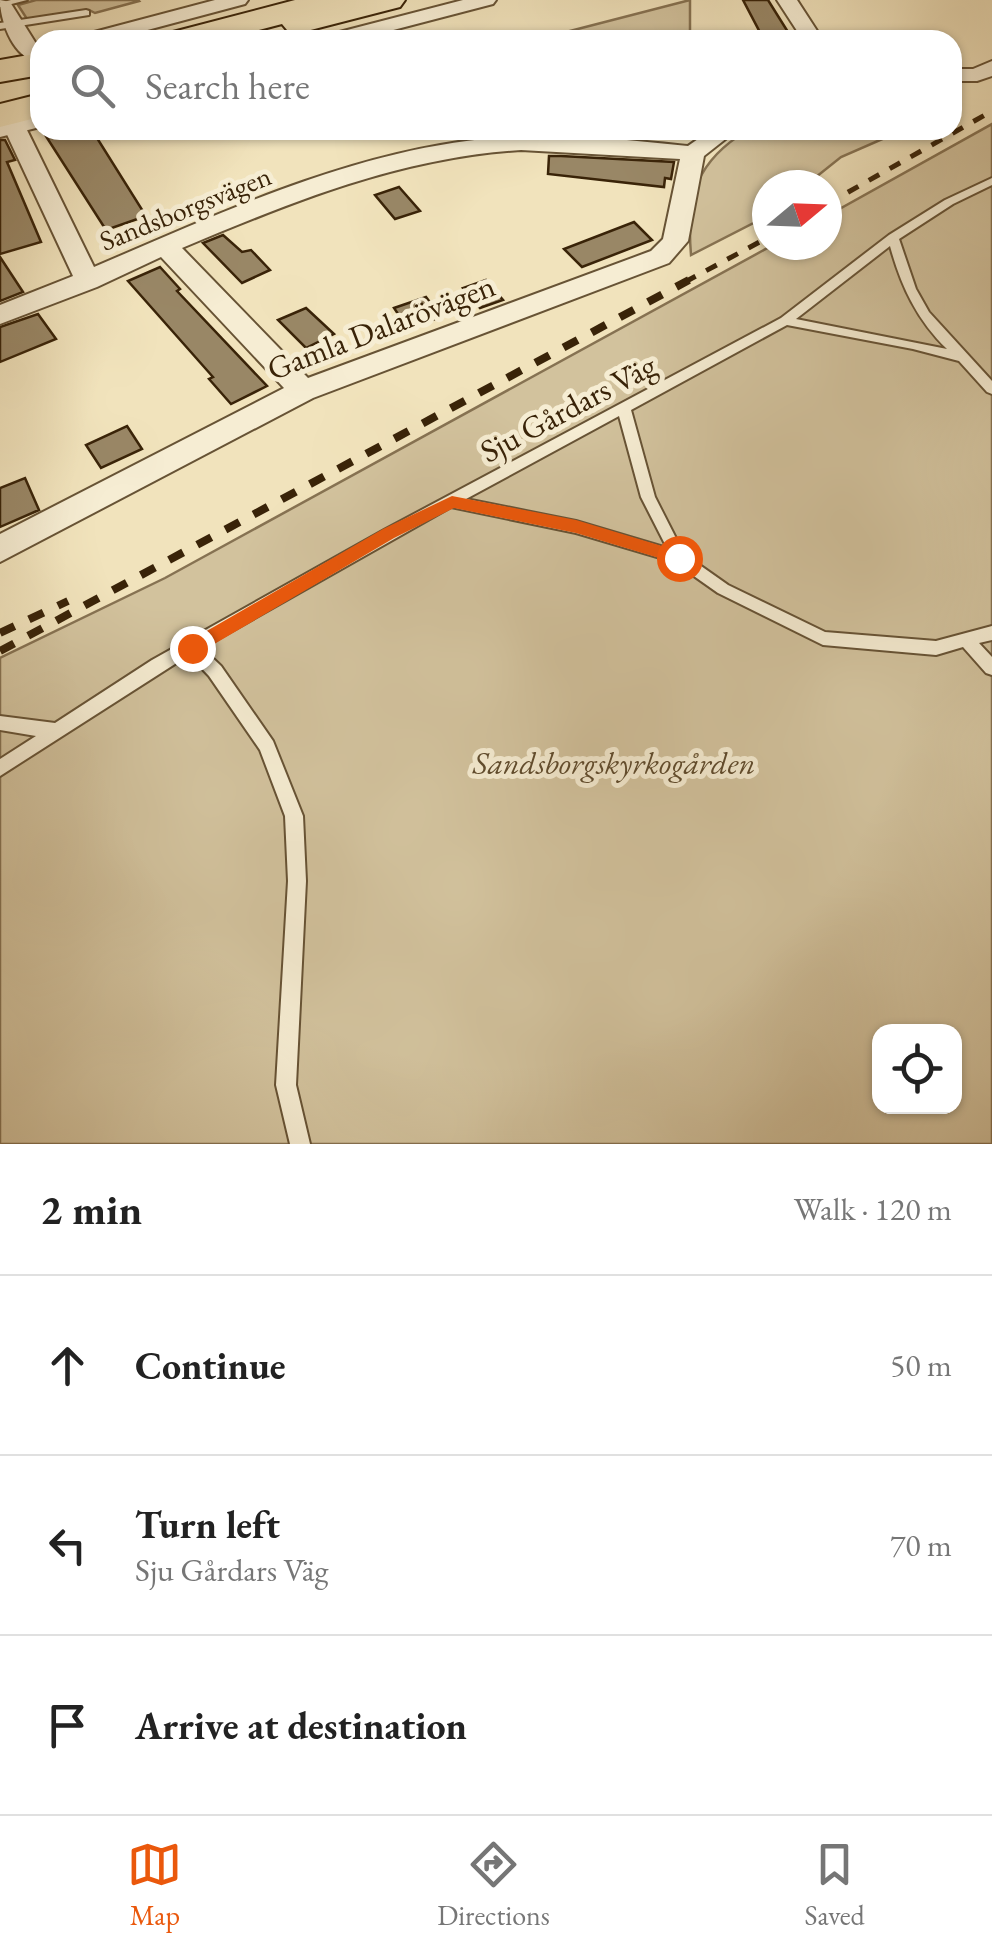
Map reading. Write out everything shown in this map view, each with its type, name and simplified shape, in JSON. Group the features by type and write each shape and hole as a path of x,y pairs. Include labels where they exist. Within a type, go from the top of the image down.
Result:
{"highway":[{"path":"246,26 327,20 388,0"},
{"path":"0,72 30,64"},
{"path":"0,87 30,67"}],"street":[{"path":"327,20 486,0"},
{"path":"786,0 806,30"},
{"path":"7,11 30,49"},
{"path":"200,30 246,26"},
{"path":"0,64 30,62"},
{"path":"962,75 977,74 992,67"},
{"path":"16,116 88,281"},
{"path":"407,140 421,155"},
{"path":"692,153 711,140"},
{"name":"Sandsborgsvägen","path":"0,315 264,206 421,155 494,145 574,142 692,153"},
{"name":"Gamla Dalarövägen","path":"0,549 303,392 660,257 675,241 692,153"},
{"path":"166,247 303,392"}],"lane":[{"path":"7,11 86,13"},
{"name":"Sju Gårdars Väg","path":"0,768 158,665 389,534 785,321 892,238 949,202 992,181"},
{"path":"892,238 908,292 929,326 992,389"},
{"path":"785,321 913,344 963,358"},
{"path":"624,410 648,496 679,558"},
{"path":"452,502 576,526 679,558 723,588 824,638 936,648 992,634"},
{"path":"966,640 992,668"},
{"path":"192,648 215,671 266,746 294,816 297,881 286,1085 300,1144"},
{"path":"0,723 56,731"}],"green space":[{"path":"36,0 139,1 95,13 89,10 27,19 18,5"},
{"path":"690,0 690,30 574,30"},
{"name":"Sandsborgskyrkogården","path":"992,124 992,1144 0,1144 0,658 165,578 752,257 752,260 842,260 842,208"},
{"path":"733,140 880,140 841,157 825,170 752,170 752,224 691,255 693,198 716,154"}],"building":[{"path":"743,0 768,0 787,30 759,30"},
{"path":"0,140 5,140 15,160 7,162 41,242 0,254"},
{"path":"48,140 98,140 146,216 106,230"},
{"path":"549,156 674,162 671,179 665,178 664,187 548,174"},
{"path":"399,187 420,211 395,219 375,195"},
{"path":"634,222 652,240 582,267 564,249"},
{"path":"223,235 242,252 251,250 270,270 242,283 203,243"},
{"path":"0,257 23,292 0,301"},
{"path":"160,267 180,289 177,291 267,386 231,404 209,379 213,377 128,281"},
{"path":"486,280 503,300 480,308 463,288"},
{"path":"426,297 441,317 408,329 394,308"},
{"path":"306,308 334,334 306,348 278,320"},
{"path":"38,314 56,339 0,362 0,327"},
{"path":"127,426 142,449 101,468 86,445"},
{"path":"25,478 39,510 0,527 0,488"}],"railway":[{"path":"962,128 992,111"},
{"path":"842,196 941,140"},
{"path":"685,282 752,246"},
{"path":"0,651 689,280"},
{"path":"0,633 68,601"}],"route":[{"path":"192,648 452,502 576,526 679,558"}]}
